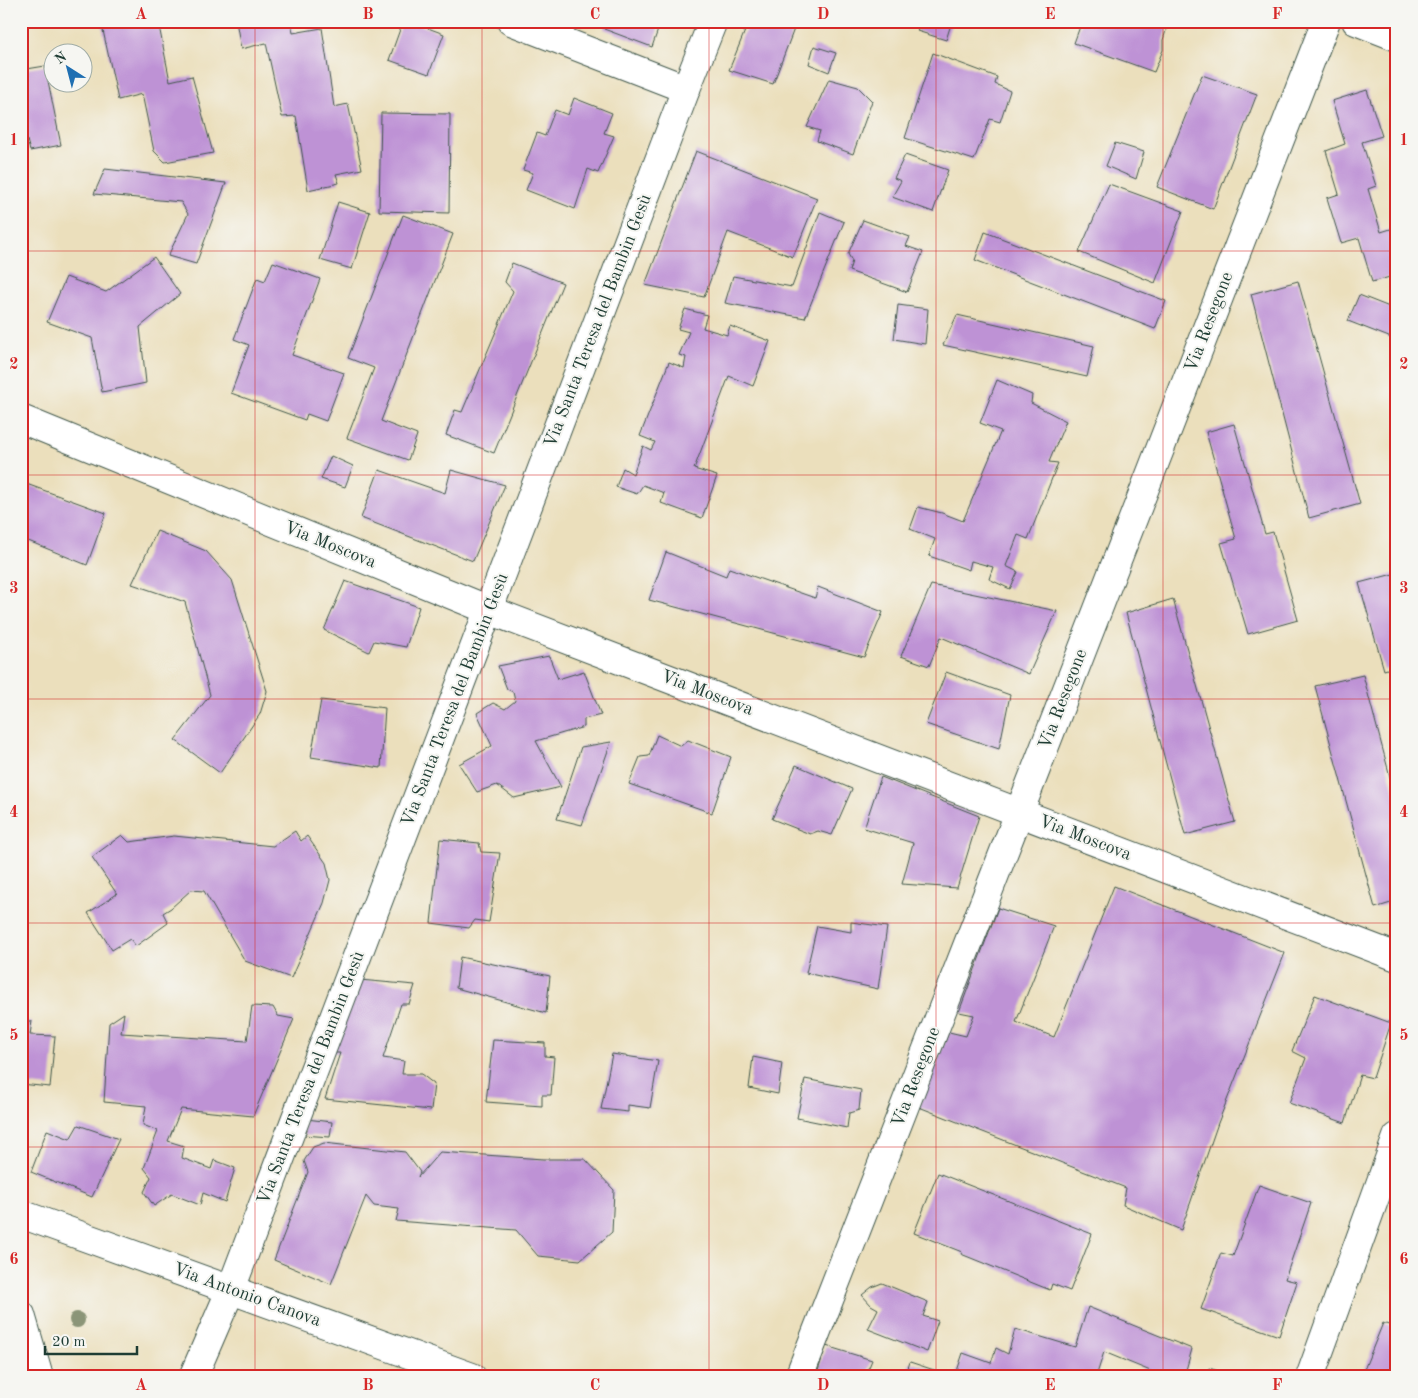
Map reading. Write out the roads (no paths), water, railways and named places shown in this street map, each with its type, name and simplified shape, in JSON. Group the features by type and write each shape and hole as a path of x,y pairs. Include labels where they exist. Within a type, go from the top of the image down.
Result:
{"street":[{"path":"511,21 686,89"},
{"name":"Via Santa Teresa del Bambin Gesù","path":"193,1377 231,1289 713,21"},
{"name":"Via Resegone","path":"799,1377 1020,813 1326,21"},
{"path":"1356,21 1397,37"},
{"name":"Via Moscova","path":"21,419 489,610 1397,957"},
{"path":"1310,1377 1397,1137"},
{"name":"Via Antonio Canova","path":"21,1214 472,1377"},
{"path":"21,1315 39,1377"}]}
